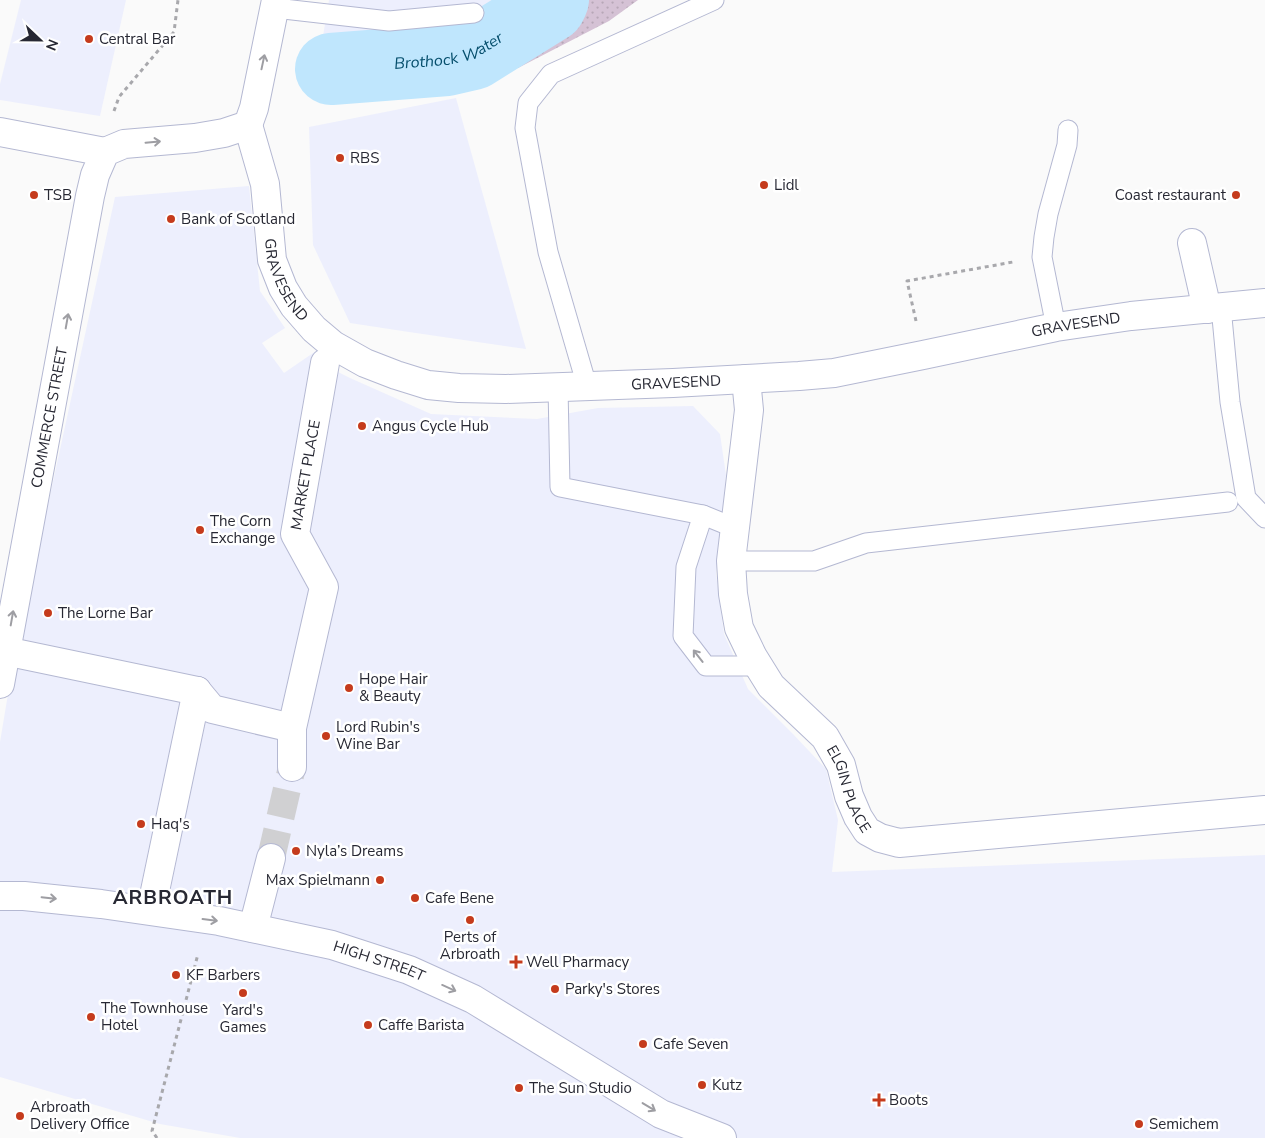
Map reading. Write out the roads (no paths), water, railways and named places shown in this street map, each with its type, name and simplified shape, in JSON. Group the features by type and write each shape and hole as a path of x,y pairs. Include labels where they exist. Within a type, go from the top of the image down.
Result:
{"street":[{"path":"0,132 105,152 124,144 195,138 224,133 248,125 254,108 275,4"},
{"name":"GRAVESEND","path":"248,125 265,184 272,260 283,288 294,306 314,329 333,345 364,363 428,385 506,389 746,379 834,373 1056,327 1131,316 1265,303"},
{"name":"COMMERCE STREET","path":"0,684 90,196 95,175 105,152"},
{"path":"1192,243 1214,308"},
{"name":"MARKET PLACE","path":"292,767 292,728 324,587 296,534 325,363"},
{"name":"ELGIN PLACE","path":"746,379 750,410 731,561 733,594 739,628 753,657 772,686 824,737 841,765 849,796 858,817 867,831 880,838 899,843 1265,810"},
{"path":"6,651 197,691 212,709 292,728"},
{"path":"151,910 197,691"},
{"path":"253,928 271,858"},
{"name":"HIGH STREET","path":"0,896 24,896 100,904 218,920 332,945 409,970 473,999 661,1114 722,1138"}],"lane":[{"path":"587,386 548,252 525,128 528,103 551,74 714,0"},
{"path":"275,4 389,22 474,13"},
{"path":"1056,327 1042,257 1048,214 1067,145 1068,130"},
{"path":"1214,308 1246,498 1265,518"},
{"path":"558,387 560,487 703,515 735,528"},
{"path":"731,561 814,561 866,543 1228,502"},
{"path":"703,515 686,566 683,636 706,666 759,666"}],"waterway":[{"name":"Brothock Water","path":"331,69 447,60 473,54 550,6 553,0"}],"tunnel":[{"path":"271,858 292,767"}],"place":[{"name":"Central Bar","path":"89,39"},
{"name":"RBS","path":"340,158"},
{"name":"Lidl","path":"764,185"},
{"name":"TSB","path":"34,195"},
{"name":"Coast restaurant","path":"1236,195"},
{"name":"Bank of Scotland","path":"171,219"},
{"name":"Angus Cycle Hub","path":"362,426"},
{"name":"The Corn Exchange","path":"200,530"},
{"name":"The Lorne Bar","path":"48,613"},
{"name":"Hope Hair & Beauty","path":"349,688"},
{"name":"Lord Rubin's Wine Bar","path":"326,736"},
{"name":"Haq's","path":"141,824"},
{"name":"Nyla’s Dreams","path":"296,851"},
{"name":"Max Spielmann","path":"380,880"},
{"name":"Cafe Bene","path":"415,898"},
{"name":"Perts of Arbroath","path":"470,920"},
{"name":"Well Pharmacy","path":"516,962"},
{"name":"KF Barbers","path":"176,975"},
{"name":"Parky's Stores","path":"555,989"},
{"name":"Yard's Games","path":"243,993"},
{"name":"The Townhouse Hotel","path":"91,1017"},
{"name":"Caffe Barista","path":"368,1025"},
{"name":"Cafe Seven","path":"643,1044"},
{"name":"Kutz","path":"702,1085"},
{"name":"The Sun Studio","path":"519,1088"},
{"name":"Boots","path":"879,1100"},
{"name":"Arbroath Delivery Office","path":"20,1116"},
{"name":"Semichem","path":"1139,1124"}],"district":[{"name":"ARBROATH","path":"173,897"}]}
